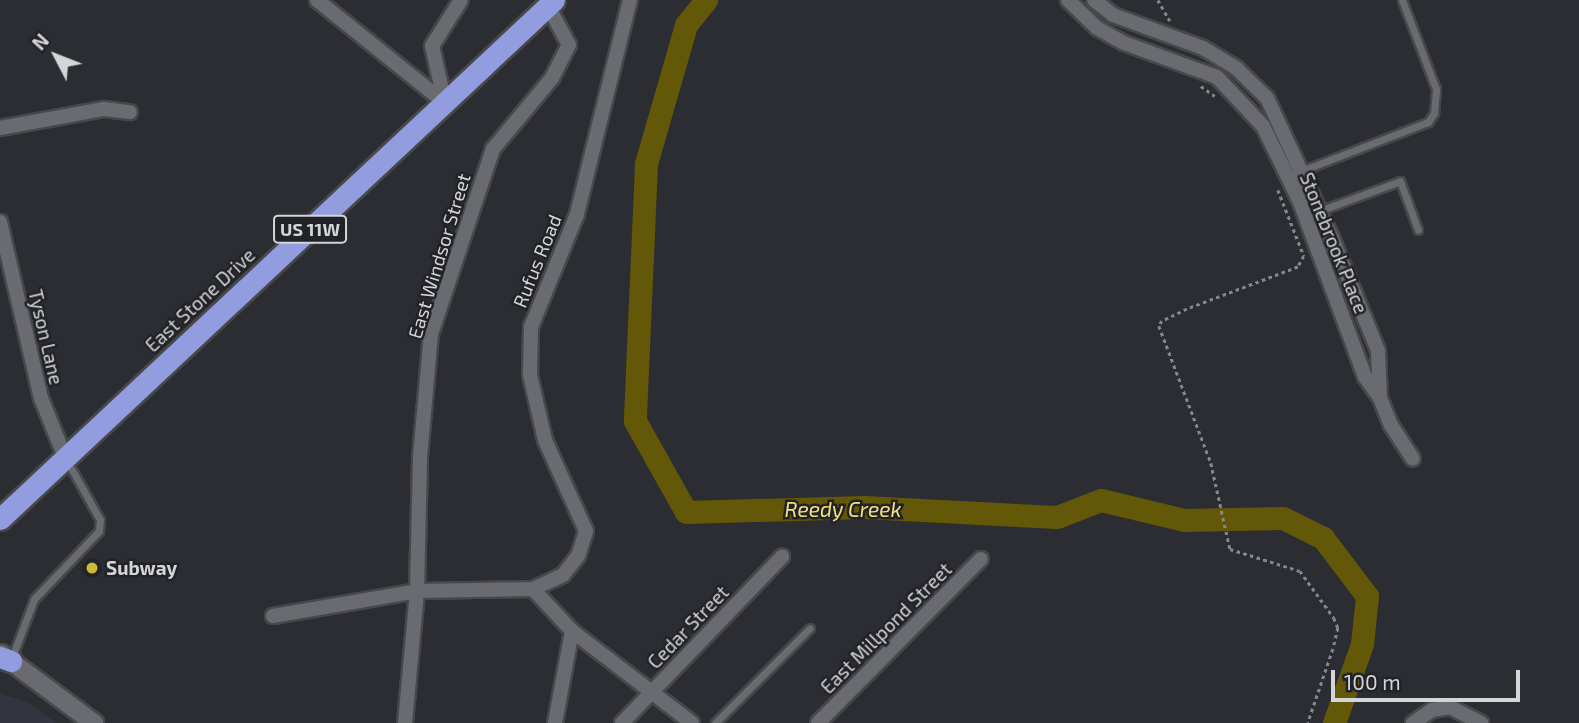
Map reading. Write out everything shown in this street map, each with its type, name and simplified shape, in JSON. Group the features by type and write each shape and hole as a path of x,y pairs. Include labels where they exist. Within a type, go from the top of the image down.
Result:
{"highway":[{"name":"East Stone Drive","path":"0,519 551,3"}],"main road":[{"path":"4,657 94,723"}],"street":[{"path":"317,0 444,103"},
{"path":"444,103 432,46 461,0"},
{"name":"Rufus Road","path":"533,589 563,575 578,556 586,531 545,440 530,375 531,327 577,214 630,0"},
{"name":"Stonebrook Place","path":"1068,0 1097,28 1124,43 1217,77 1263,126 1281,177 1305,216 1365,377 1380,398 1391,425 1413,459"},
{"name":"Stonebrook Place","path":"1094,0 1113,15 1203,48 1236,68 1267,98 1321,210 1378,351 1380,398"},
{"name":"East Windsor Street","path":"417,591 420,457 431,334 493,149 552,78 569,45 551,3"},
{"path":"0,128 104,109 130,112"},
{"name":"Tyson Lane","path":"0,222 41,398 65,457"},
{"name":"Cedar Street","path":"622,723 782,557"},
{"name":"East Millpond Street","path":"818,723 981,559"},
{"path":"273,616 417,591 533,589 572,631 692,723"},
{"path":"405,723 417,591"},
{"path":"555,723 572,631"},
{"path":"1413,723 1432,710 1450,707 1480,723"}],"lane":[{"path":"1281,177 1428,122 1434,113 1436,89 1402,0"},
{"path":"1305,216 1400,181 1418,230"},
{"path":"4,657 34,599 99,531 100,520 65,457"},
{"path":"715,723 810,628"}],"path":[{"path":"1158,0 1170,19 1171,37"},
{"path":"1192,80 1223,102"},
{"path":"1281,177 1304,256 1297,267 1179,313 1159,326 1211,463 1230,549 1300,571 1334,618 1338,628 1308,723"}],"shaded area":[{"path":"0,694 26,701 57,723 0,723"}],"waterway":[{"name":"Reedy Creek","path":"706,0 686,25 646,164 635,421 686,512 864,507 1057,517 1101,500 1184,520 1283,518 1323,538 1367,596 1362,644 1334,723"}],"place":[{"name":"Subway","path":"92,568"}]}
